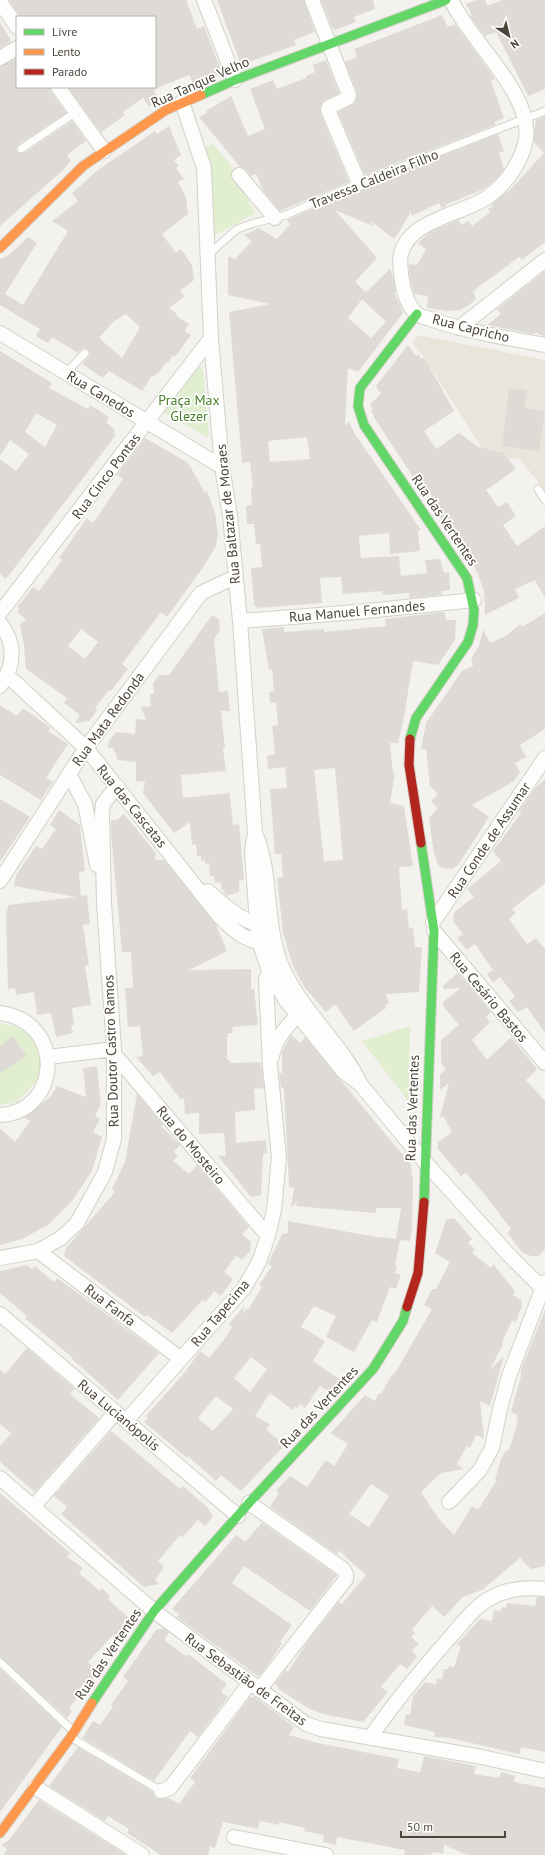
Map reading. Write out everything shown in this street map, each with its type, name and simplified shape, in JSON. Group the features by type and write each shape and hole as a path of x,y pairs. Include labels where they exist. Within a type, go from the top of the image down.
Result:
{"street":[{"path":"204,0 235,80"},
{"path":"312,0 349,95 348,98 329,107 328,110 359,183"},
{"name":"Rua Tanque Velho","path":"0,248 60,188 104,151 145,123 182,102 235,80 446,0"},
{"name":"Rua Capricho","path":"451,0 510,86 522,109 526,139 520,158 505,183 488,197 425,224 410,238 401,253 401,273 405,297 417,314 459,328 545,345"},
{"path":"0,2 16,26"},
{"path":"0,58 16,49"},
{"path":"59,88 104,151"},
{"name":"Rua Baltazar de Moraes","path":"182,102 204,168 211,338 222,467 230,515 240,621 254,833 252,850 257,924 260,944 275,967"},
{"path":"239,175 274,218"},
{"path":"459,328 545,260"},
{"name":"Rua das Vertentes","path":"0,1832 35,1787 72,1734 154,1611 249,1503 373,1369 403,1322 418,1273 422,1229 434,926 409,765 409,741 416,718 468,642 473,629 474,600 467,578 364,425 358,414 357,401 360,388 417,314"},
{"name":"Rua Canedos","path":"0,333 222,467"},
{"name":"Rua Cinco Pontas","path":"0,613 211,338"},
{"name":"Rua Mata Redonda","path":"0,881 86,748 201,593 235,578"},
{"name":"Rua Manuel Fernandes","path":"240,621 357,612 474,600"},
{"path":"0,623 7,631 12,646 12,661 4,681"},
{"name":"Rua das Cascatas","path":"4,681 86,748 184,872 229,926 260,944"},
{"name":"Rua Conde de Assumar","path":"434,926 545,758"},
{"name":"Rua Doutor Castro Ramos","path":"69,774 85,804 104,903"},
{"path":"85,804 93,807 103,804 117,786"},
{"name":"Rua Doutor Castro Ramos","path":"0,1258 38,1250 61,1238 77,1223 105,1172 114,1139 114,1051 104,903 103,804"},
{"name":"Rua Baltazar de Moraes","path":"254,833 262,849 274,943 275,967 285,999 302,1011 343,1072 361,1085 424,1161 508,1254 544,1287"},
{"name":"Rua das Cascatas","path":"184,872 224,905 257,924 271,927"},
{"name":"Rua Cesário Bastos","path":"434,926 545,1063"},
{"path":"260,944 274,943"},
{"name":"Rua Tapecima","path":"126,1422 244,1288 259,1262 268,1236 274,1210 279,1157 270,1066 266,980 275,967"},
{"name":"Rua Tapecima","path":"270,1066 274,1047 281,1034 302,1011"},
{"path":"0,1013 11,1015 25,1021 36,1030 44,1043 48,1057 48,1074 42,1089 32,1102 18,1111 0,1115"},
{"path":"48,1057 114,1051"},
{"name":"Rua do Mosteiro","path":"114,1051 268,1236"},
{"name":"Rua Fanfa","path":"38,1250 181,1359"},
{"path":"449,1502 480,1470 492,1448 509,1376 544,1287"},
{"name":"Rua Lucianópolis","path":"0,1314 238,1516"},
{"path":"34,1506 115,1412"},
{"name":"Rua Sebastião de Freitas","path":"0,1478 154,1611 306,1724 321,1729 482,1758 545,1772"},
{"path":"162,1791 170,1788 346,1579 346,1574 343,1569 249,1503"},
{"path":"370,1738 382,1719 475,1609 488,1599 508,1590 534,1588 545,1589"},
{"path":"35,1787 142,1855"},
{"path":"234,1837 326,1855"}],"lane":[{"name":"Travessa Caldeira Filho","path":"208,254 237,229 254,223 286,216 359,183 545,111"},
{"path":"21,149 76,112"},
{"path":"66,373 85,352"},
{"path":"538,489 545,500"},
{"path":"0,1662 72,1734 162,1791"}],"shaded area":[{"path":"418,335 545,360 545,491 519,458 509,459 484,451 427,362 412,342"}],"green space":[{"path":"213,144 230,164 255,213 214,236 203,148"},
{"name":"Praça Max Glezer","path":"201,367 203,371 209,435 207,437 164,413 196,369"},
{"path":"0,1023 18,1027 31,1037 38,1048 41,1062 37,1081 17,1102 0,1105"},
{"path":"410,1026 409,1100 408,1101 362,1041"}],"building":[{"path":"9,0 186,0 197,29 204,26 222,73 194,85 189,75 159,87 154,91 160,100 149,106 143,98 123,112 125,115 101,132 69,88 156,88 156,16 19,16"},
{"path":"217,0 304,0 315,32 294,40 296,45 241,65"},
{"path":"321,0 373,0 375,9 354,17 356,22 335,30 332,27"},
{"path":"476,0 485,0 487,6 503,0 545,0 545,89 528,96 496,32 485,36 470,16 472,15 466,4"},
{"path":"442,15 448,27 455,24 495,79 491,81 504,118 495,122 495,125 365,175 338,112 354,104 357,97 357,92 345,62 357,57 354,49"},
{"path":"0,22 11,41 0,48"},
{"path":"16,58 16,88 50,88 51,92 66,113 18,145 16,149 17,152 24,153 72,121 86,141 67,155 71,161 63,170 0,226 0,66"},
{"path":"326,60 339,93 323,101 320,107 320,113 349,182 280,211 264,192 256,174 251,176 245,169 240,167 199,117 231,96 248,136 265,129 250,89 273,80 277,89 306,78 306,76 315,72 313,65"},
{"path":"545,116 545,242 522,260 519,257 473,291 476,299 469,305 460,310 448,311 427,308 428,296 414,294 410,280 409,264 417,265 426,250 418,243 430,232 458,220 462,225 468,221 472,226 490,212 488,209 493,206 492,204 511,189 544,153 534,142 534,132 536,120"},
{"path":"169,126 181,155 174,160 179,166 176,168 184,179 178,182 186,197 188,214 162,234 176,253 181,249 192,265 194,280 180,291 185,296 169,308 177,314 176,316 189,324 185,331 191,335 175,357 173,355 158,374 157,373 154,377 152,376 142,391 109,371 103,378 82,364 90,355 88,349 83,348 78,353 52,337 48,343 36,336 40,329 0,305 0,259 8,256 28,237 37,243 5,294 23,305 68,231 52,221 78,201 72,193 98,170 155,131 157,134","holes":["126,314 140,327 122,358 99,338 113,322"]},
{"path":"498,134 504,151 499,153 504,169 496,179 484,189 445,205 446,206 442,208 439,203 411,216 411,211 394,239 371,221 373,226 335,210 377,258 355,282 366,292 390,269 396,292 394,292 403,313 358,372 348,368 345,426 349,422 355,434 421,530 418,531 420,551 390,554 389,533 359,536 361,558 399,556 401,576 427,573 425,560 440,559 444,573 449,572 450,590 441,591 442,595 409,598 409,593 383,595 382,591 343,594 341,577 320,578 322,603 258,608 254,605 251,568 262,567 260,544 256,544 254,524 247,524 246,506 252,505 251,488 253,488 250,462 242,463 229,312 270,304 228,295 228,256 235,259 252,241 244,235 259,228 277,239 290,224 287,220 355,190 362,191 367,185","holes":["362,299 386,322 371,338 348,318","307,437 310,459 270,462 268,441"]},
{"path":"545,271 545,336 539,335 536,332 533,334 487,325 501,314 497,309"},
{"path":"408,345 416,356 418,354 422,359 424,358 454,411 424,431 436,449 459,433 478,447 504,453 516,469 486,490 498,507 507,502 516,516 503,525 517,546 545,526 545,598 535,580 515,589 519,598 485,615 484,591 477,572 448,523 448,529 433,507 433,504 436,502 421,480 417,483 373,416 374,415 371,411 373,410 370,404 381,394 376,386"},
{"path":"0,351 52,383 49,388 88,409 90,405 109,417 106,422 115,430 113,433 116,435 6,579 0,574 0,459 16,471 29,454 10,440 0,456","holes":["36,413 57,425 45,447 25,432"]},
{"path":"509,388 527,390 524,408 545,411 539,451 502,446"},
{"path":"145,438 185,461 190,466 205,493 207,491 215,513 218,534 216,546 204,566 167,617 161,612 122,664 128,669 111,691 109,690 95,708 97,710 89,721 75,723 80,715 64,703 67,698 26,669 24,645 20,625 26,619 17,612 19,608 17,607 33,587 39,591 62,560 59,558 87,518 93,523 123,479 117,475","holes":["81,629 98,642 85,659 68,646"]},
{"path":"443,612 445,613 446,620 456,620 455,640 438,665 413,661 404,717 398,743 390,743 393,773 395,773 390,803 404,806 413,866 399,867 402,910 407,909 409,928 413,928 415,947 422,947 419,992 386,994 389,1004 385,1005 386,1008 354,1031 335,1004 326,1012 305,988 293,966 283,933 277,878 283,877 281,854 275,854 270,789 287,788 285,767 268,769 267,756 275,754 272,726 278,725 276,702 270,703 269,692 274,691 272,669 269,670 262,629 284,627 284,632 324,629 324,632 386,626 385,619","holes":["335,768 343,860 324,861 314,770"]},
{"path":"545,613 545,729 520,745 526,757 515,763 520,772 514,781 472,805 489,817 458,865 452,869 442,868 439,866 434,854 429,818 438,808 431,801 438,794 430,786 426,749 421,749 426,723 462,671 473,666 471,659 479,646 483,629 490,643 506,636 520,624 522,627"},
{"path":"212,615 219,619 220,630 214,639 219,692 228,691 230,711 221,711 226,771 181,775 183,798 229,793 230,795 233,825 239,824 244,880 239,881 239,892 226,896 224,890 222,890 221,882 215,883 214,876 210,876 209,863 205,864 205,860 201,861 201,856 197,856 196,844 192,845 190,822 174,833 143,793 145,782 136,781 136,762 118,760 113,748 108,748 109,741 116,732 135,734 136,719 146,720 141,707 151,706 150,694 154,694 153,683 159,675 169,675"},
{"path":"0,705 17,716 23,708 51,728 48,731 68,744 46,778 53,782 41,800 0,775"},
{"path":"545,779 545,883 512,909 516,913 509,919 527,944 536,938 545,949 545,1033 527,1007 518,1012 509,1001 515,996 500,977 493,983 487,974 493,970 475,944 467,950 457,938 463,934 453,921 454,912 474,897 467,889 501,861 493,851 521,813 519,811 536,787"},
{"path":"0,799 30,817 0,862"},
{"path":"59,810 80,825 85,871 79,872 81,896 87,895 90,924 83,925 89,965 85,966 91,1005 72,1008 74,1025 71,1025 73,1033 56,1037 51,1013 37,1015 34,992 16,995 15,988 8,989 6,909 8,909 8,905 76,897 14,886 16,875 36,846 42,849 56,829 50,825"},
{"path":"124,814 156,853 155,860 164,860 216,925 227,951 189,970 251,969 251,989 254,989 258,1025 232,1027 233,1033 228,1033 227,1037 227,1060 230,1060 230,1063 261,1062 264,1088 254,1089 255,1110 235,1112 236,1143 266,1140 267,1153 263,1154 261,1195 251,1197 218,1156 226,1156 224,1133 199,1134 199,1113 185,1114 184,1099 180,1099 160,1072 153,1076 136,1057 143,1056 140,1026 128,1027 125,988 133,988 131,952 122,952 111,834 111,820 117,820"},
{"path":"458,973 491,1012 486,1017 490,1022 472,1040 487,1060 511,1037 537,1069 526,1080 545,1101 545,1249 538,1256 531,1256 523,1253 507,1233 511,1229 486,1196 466,1173 461,1176 438,1149 438,1142 452,1132 444,1117 440,1117 449,1083 440,1090 440,1074 446,1070 441,1063 441,1040 459,1025 443,1006 443,1002 461,988 443,989 444,985"},
{"path":"291,1035 300,1043 305,1037 411,1165 413,1183 412,1228 410,1241 400,1240 395,1273 401,1275 396,1289 390,1287 377,1322 372,1320 354,1352 326,1337 336,1316 314,1306 301,1327 325,1341 313,1361 342,1381 331,1393 320,1386 305,1408 300,1404 293,1410 270,1393 255,1416 270,1424 266,1430 285,1445 241,1491 221,1475 216,1481 188,1456 187,1458 144,1422 148,1417 146,1416 185,1372 200,1351 209,1358 232,1327 229,1324 244,1306 243,1314 246,1308 248,1310 262,1287 259,1285 272,1266 268,1264 282,1234 288,1233 288,1221 382,1238 396,1239 401,1208 376,1208 376,1213 295,1206 299,1199 291,1208 294,1188 289,1187 284,1088 281,1088 279,1073 282,1073 282,1052","holes":["251,1357 267,1369 250,1392 234,1378","216,1396 233,1409 213,1431 198,1418"]},
{"path":"13,1036 27,1056 0,1073 0,1046"},
{"path":"97,1066 101,1104 95,1116 100,1119 93,1132 102,1137 92,1171 72,1201 48,1225 22,1239 0,1245 0,1128 15,1142 30,1121 24,1118 51,1096 57,1086 86,1097 83,1068"},
{"path":"137,1094 163,1125 161,1126 180,1145 174,1152 178,1155 173,1161 189,1174 197,1165 249,1227 242,1234 251,1242 250,1252 242,1260 236,1256 224,1272 233,1279 221,1296 214,1291 206,1302 203,1300 172,1333 147,1315 145,1317 64,1256 66,1248 115,1192 112,1189 125,1162"},
{"path":"454,1218 472,1239 468,1243 475,1249 472,1253 491,1268 493,1264 515,1291 513,1295 521,1300 522,1306 516,1322 512,1320 502,1343 503,1344 490,1370 504,1356 490,1406 480,1401 484,1438 476,1435 470,1448 467,1446 457,1464 464,1469 441,1473 421,1492 438,1518 454,1535 472,1506 478,1510 497,1480 495,1480 501,1459 506,1450 508,1451 512,1441 518,1421 516,1420 518,1415 511,1412 521,1376 521,1369 545,1310 545,1566 531,1569 520,1558 482,1590 460,1598 462,1598 444,1617 432,1606 412,1630 415,1633 411,1637 419,1644 412,1650 417,1657 407,1669 400,1664 381,1687 388,1692 363,1722 323,1714 308,1708 279,1689 275,1683 286,1670 288,1672 308,1641 339,1602 342,1604 366,1575 338,1550 338,1555 270,1507 279,1493 276,1490 290,1476 307,1487 326,1460 334,1466 348,1444 331,1433 365,1395 375,1401 379,1393 381,1394 392,1374 394,1375 432,1309 424,1305 432,1289 436,1289 450,1262 435,1253 446,1220","holes":["371,1484 389,1496 369,1527 349,1514"]},
{"path":"27,1265 32,1269 35,1266 54,1282 57,1278 159,1353 118,1400 72,1359 73,1358 25,1318 27,1316 0,1293 0,1271"},
{"path":"27,1348 75,1389 70,1394 99,1418 35,1492 0,1462 0,1446 11,1433 0,1424 0,1369 5,1374"},
{"path":"111,1431 180,1489 183,1486 208,1508 213,1516 205,1526 198,1520 183,1537 180,1535 158,1561 164,1567 155,1580 159,1584 144,1587 61,1514 67,1507 54,1496"},
{"path":"0,1493 70,1553 67,1557 83,1568 79,1573 100,1591 102,1588 110,1596 108,1599 131,1620 131,1624 120,1642 113,1635 88,1662 98,1673 69,1708 72,1711 67,1718 0,1657"},
{"path":"262,1523 337,1575 310,1611 244,1566 232,1583 292,1625 280,1642 282,1643 272,1659 259,1677 177,1617 179,1614 172,1609 236,1535 245,1542"},
{"path":"537,1597 545,1597 545,1752 521,1747 519,1754 450,1738 434,1737 435,1732 404,1725 406,1714 410,1715 413,1696 425,1682 436,1684 437,1678 442,1679 444,1669 448,1669 449,1666 454,1667 461,1646 456,1645 480,1619 492,1621 494,1610 501,1611 502,1607 506,1608 507,1603 535,1606"},
{"path":"163,1628 169,1633 164,1640 186,1656 188,1654 227,1684 221,1692 228,1697 198,1737 190,1731 154,1781 82,1738 93,1721 100,1725 113,1707 111,1705 128,1681 123,1677 156,1630"},
{"path":"0,1669 62,1727 0,1812"},
{"path":"250,1697 255,1697 294,1727 289,1735 318,1743 399,1759 397,1768 420,1772 424,1756 476,1766 474,1774 499,1778 501,1772 515,1776 514,1782 545,1788 545,1855 468,1855 444,1845 443,1853 432,1852 431,1855 404,1855 405,1850 337,1837 336,1845 323,1842 324,1835 304,1831 305,1828 279,1822 279,1825 260,1821 258,1829 223,1822 215,1848 210,1846 208,1855 161,1855 127,1833 129,1829 108,1816 105,1821 49,1786 78,1747 153,1792 156,1798 168,1798 179,1804 195,1782 190,1778"},
{"path":"39,1800 126,1855 3,1855 7,1849 1,1845 9,1840"}],"traffic: fast":[{"path":"201,95 235,80 446,0"},
{"path":"410,739 416,718 468,642 473,625 474,610 467,578 364,425 358,406 360,388 417,314"},
{"path":"421,843 434,931 424,1202"},
{"path":"92,1703 154,1611 249,1503 373,1369 403,1321 407,1307"}],"traffic: slow":[{"path":"0,248 83,166 166,110 201,95"},
{"path":"0,1833 70,1738 92,1703"}],"traffic: jam":[{"path":"410,739 409,765 421,843"},
{"path":"407,1307 418,1273 424,1202"}]}
